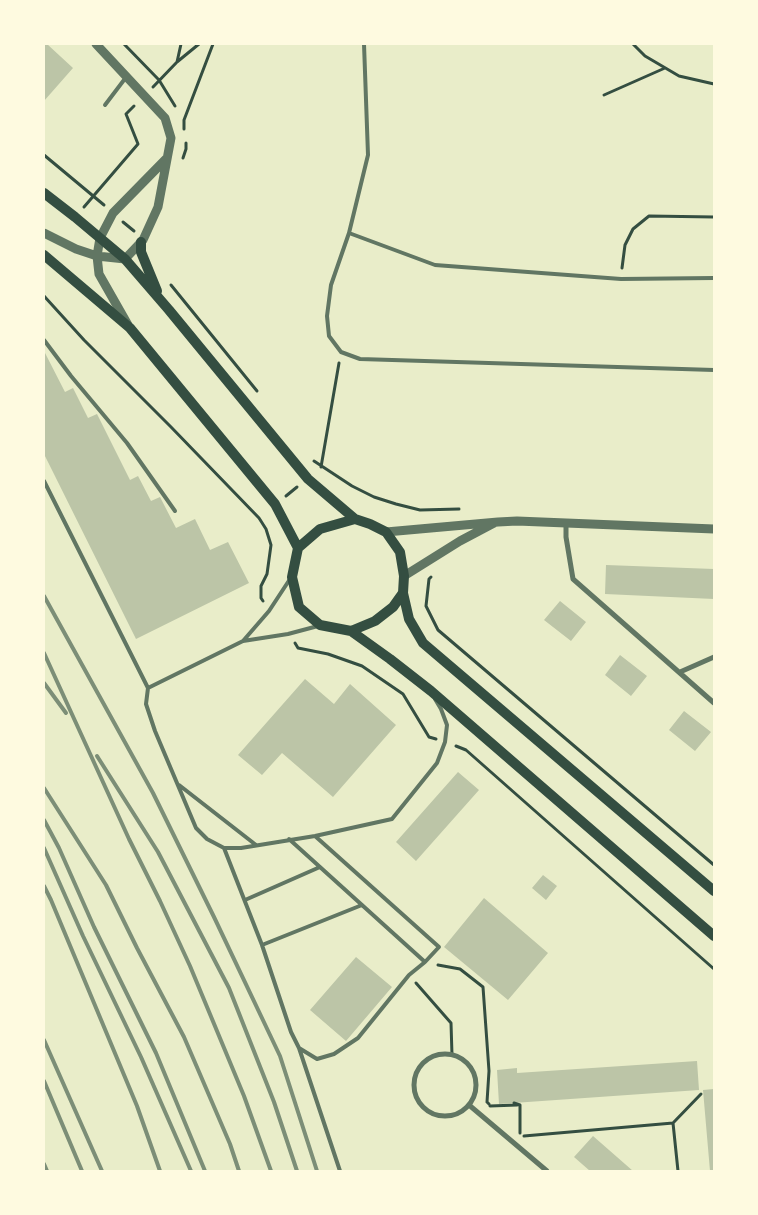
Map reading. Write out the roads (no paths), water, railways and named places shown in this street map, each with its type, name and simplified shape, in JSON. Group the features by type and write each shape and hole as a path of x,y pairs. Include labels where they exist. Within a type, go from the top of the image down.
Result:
{"main road":[{"path":"44,193 125,259 308,479 356,519 386,532 400,552 404,576 403,592 409,619 423,643 714,891"},
{"path":"142,241 141,252 148,270 157,292 169,310"},
{"path":"44,255 130,328 275,504 298,548"},
{"path":"356,519 320,529 298,548 292,577 300,607 320,625 351,631 431,691 714,936"},
{"path":"351,631 376,621 393,607 403,592"}],"street":[{"path":"44,233 76,249 97,256 125,259 142,241 158,207 171,138 165,118 96,44"},
{"path":"130,328 99,274 97,256 100,238 113,213 167,159"},
{"path":"404,576 460,541 498,522"},
{"path":"386,532 498,522 714,529"},
{"path":"566,523 566,537 573,579 714,703"},
{"path":"680,672 714,657"},
{"path":"439,1055 452,1055 467,1062 473,1071 476,1082 475,1096 469,1105 457,1114 446,1116 439,1116 429,1112 417,1098 414,1088 416,1075 421,1066 429,1059 439,1055"},
{"path":"469,1105 547,1171"}],"lane":[{"path":"364,44 368,155 349,233 331,285 327,316 329,336 341,352 360,359 714,370"},
{"path":"105,105 127,76"},
{"path":"349,233 435,265 621,279 714,278"},
{"path":"44,340 71,376 127,443 175,511"},
{"path":"44,481 148,688 146,704 155,732 196,828 207,840 224,848 241,848 315,836 392,819 437,763 444,742 446,724 441,709 431,691"},
{"path":"243,641 269,611 292,577"},
{"path":"148,688 243,641 288,634 320,625"},
{"path":"177,784 256,845"},
{"path":"299,1048 317,1059 334,1054 358,1038 409,976 439,947 315,836"},
{"path":"289,839 425,962"},
{"path":"224,848 262,945 291,1032 299,1048 340,1171"},
{"path":"245,900 320,867"},
{"path":"262,945 362,905"}],"railway":[{"path":"44,596 153,793 280,1056 317,1171"},
{"path":"44,653 129,839 190,966 244,1096 271,1171"},
{"path":"44,683 66,713"},
{"path":"97,756 158,852 229,988 274,1102 297,1171"},
{"path":"44,788 106,885 184,1037 230,1144 239,1171"},
{"path":"44,820 156,1053 205,1171"},
{"path":"44,848 83,936 141,1057 191,1171"},
{"path":"44,886 137,1106 160,1171"},
{"path":"44,1040 102,1171"},
{"path":"44,1081 82,1171"},
{"path":"44,1164 47,1171"}]}
